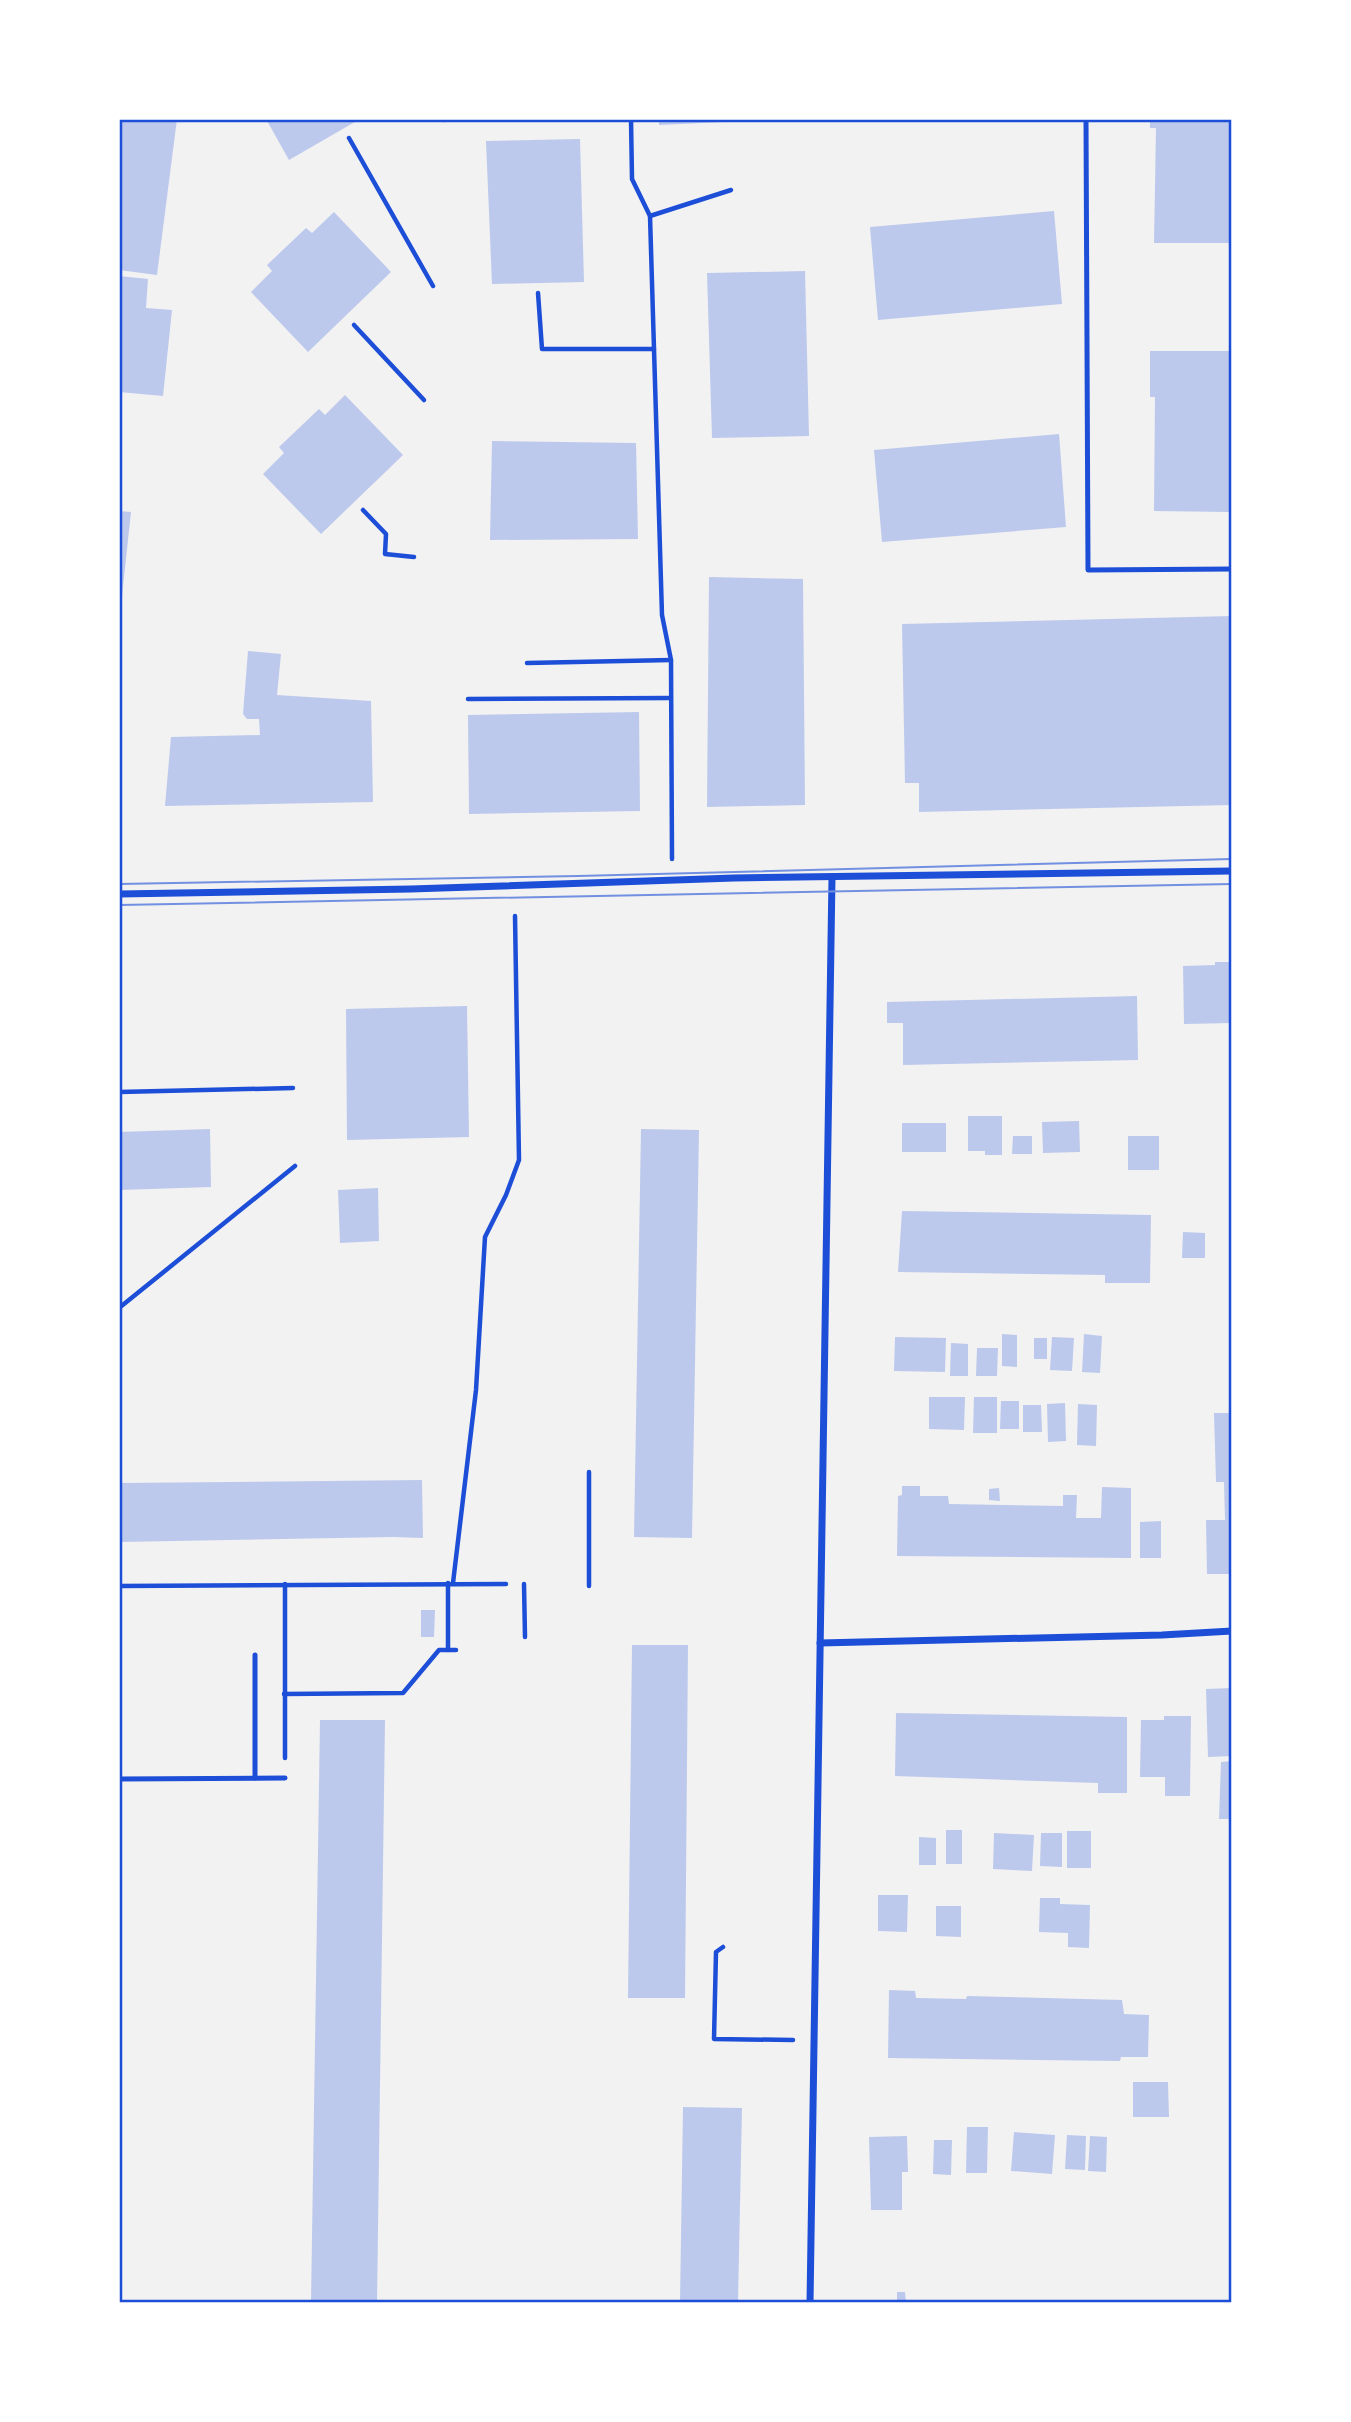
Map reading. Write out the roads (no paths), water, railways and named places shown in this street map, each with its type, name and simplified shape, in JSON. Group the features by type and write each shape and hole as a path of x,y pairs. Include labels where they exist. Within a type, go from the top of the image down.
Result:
{"street":[{"path":"119,894 398,890 832,877 1232,871"},
{"path":"810,2303 832,877"},
{"path":"820,1643 1162,1636 1232,1631"}],"lane":[{"path":"1086,119 1088,570 1232,569"},
{"path":"255,1655 255,1778"},
{"path":"119,1779 285,1778"}],"tram line":[{"path":"119,884 578,876 1232,859"},
{"path":"119,905 1232,884"}]}
